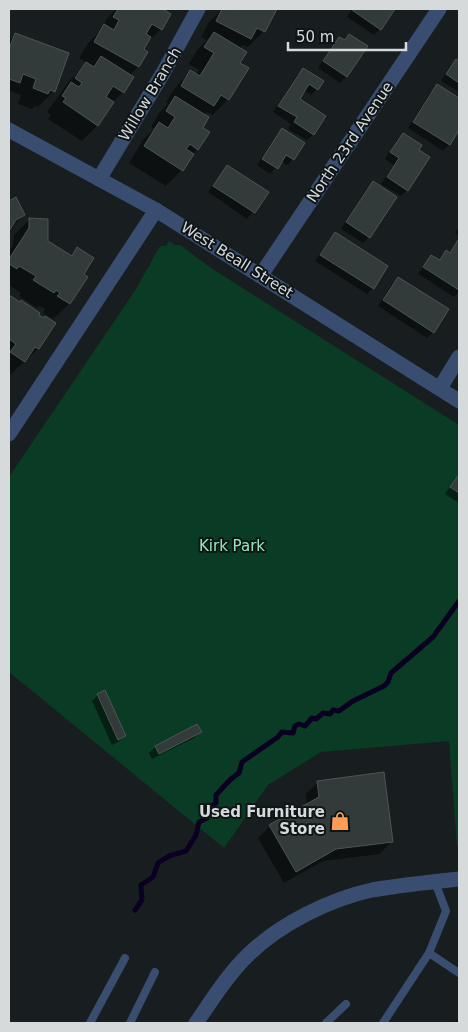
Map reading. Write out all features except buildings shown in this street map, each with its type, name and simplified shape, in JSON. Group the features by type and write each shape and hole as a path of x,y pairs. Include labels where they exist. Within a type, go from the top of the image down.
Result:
{"street":[{"name":"Willow Branch","path":"99,179 163,73 198,9"},
{"name":"North 23rd Avenue","path":"261,275 440,9"},
{"name":"West Beall Street","path":"9,130 156,210 459,401"},
{"path":"9,434 156,210"},
{"path":"440,388 459,357"},
{"path":"196,1023 231,973 248,954 266,938 296,919 334,902 372,890 459,879"}],"lane":[{"path":"383,1023 429,953 446,912 435,882"},
{"path":"429,953 459,973"},
{"path":"90,1023 125,958"},
{"path":"130,1023 155,972"},
{"path":"326,1023 346,1004"}],"green space":[{"name":"Kirk Park","path":"169,241 175,245 180,245 211,268 459,425 459,846 457,846 449,741 321,752 268,785 224,848 9,672 9,477 136,289 160,246 166,246"}],"waterway":[{"path":"135,910 142,900 141,885 153,877 158,863 169,856 186,851 196,835 199,822 207,818 210,807 216,803 216,795 229,780 239,773 242,762 278,737 282,732 293,733 295,726 299,724 305,726 312,718 316,719 323,713 330,714 333,710 339,711 353,701 384,686 388,682 391,673 433,637 459,601"}],"place":[{"name":"Used Furniture Store","path":"340,821"}]}
